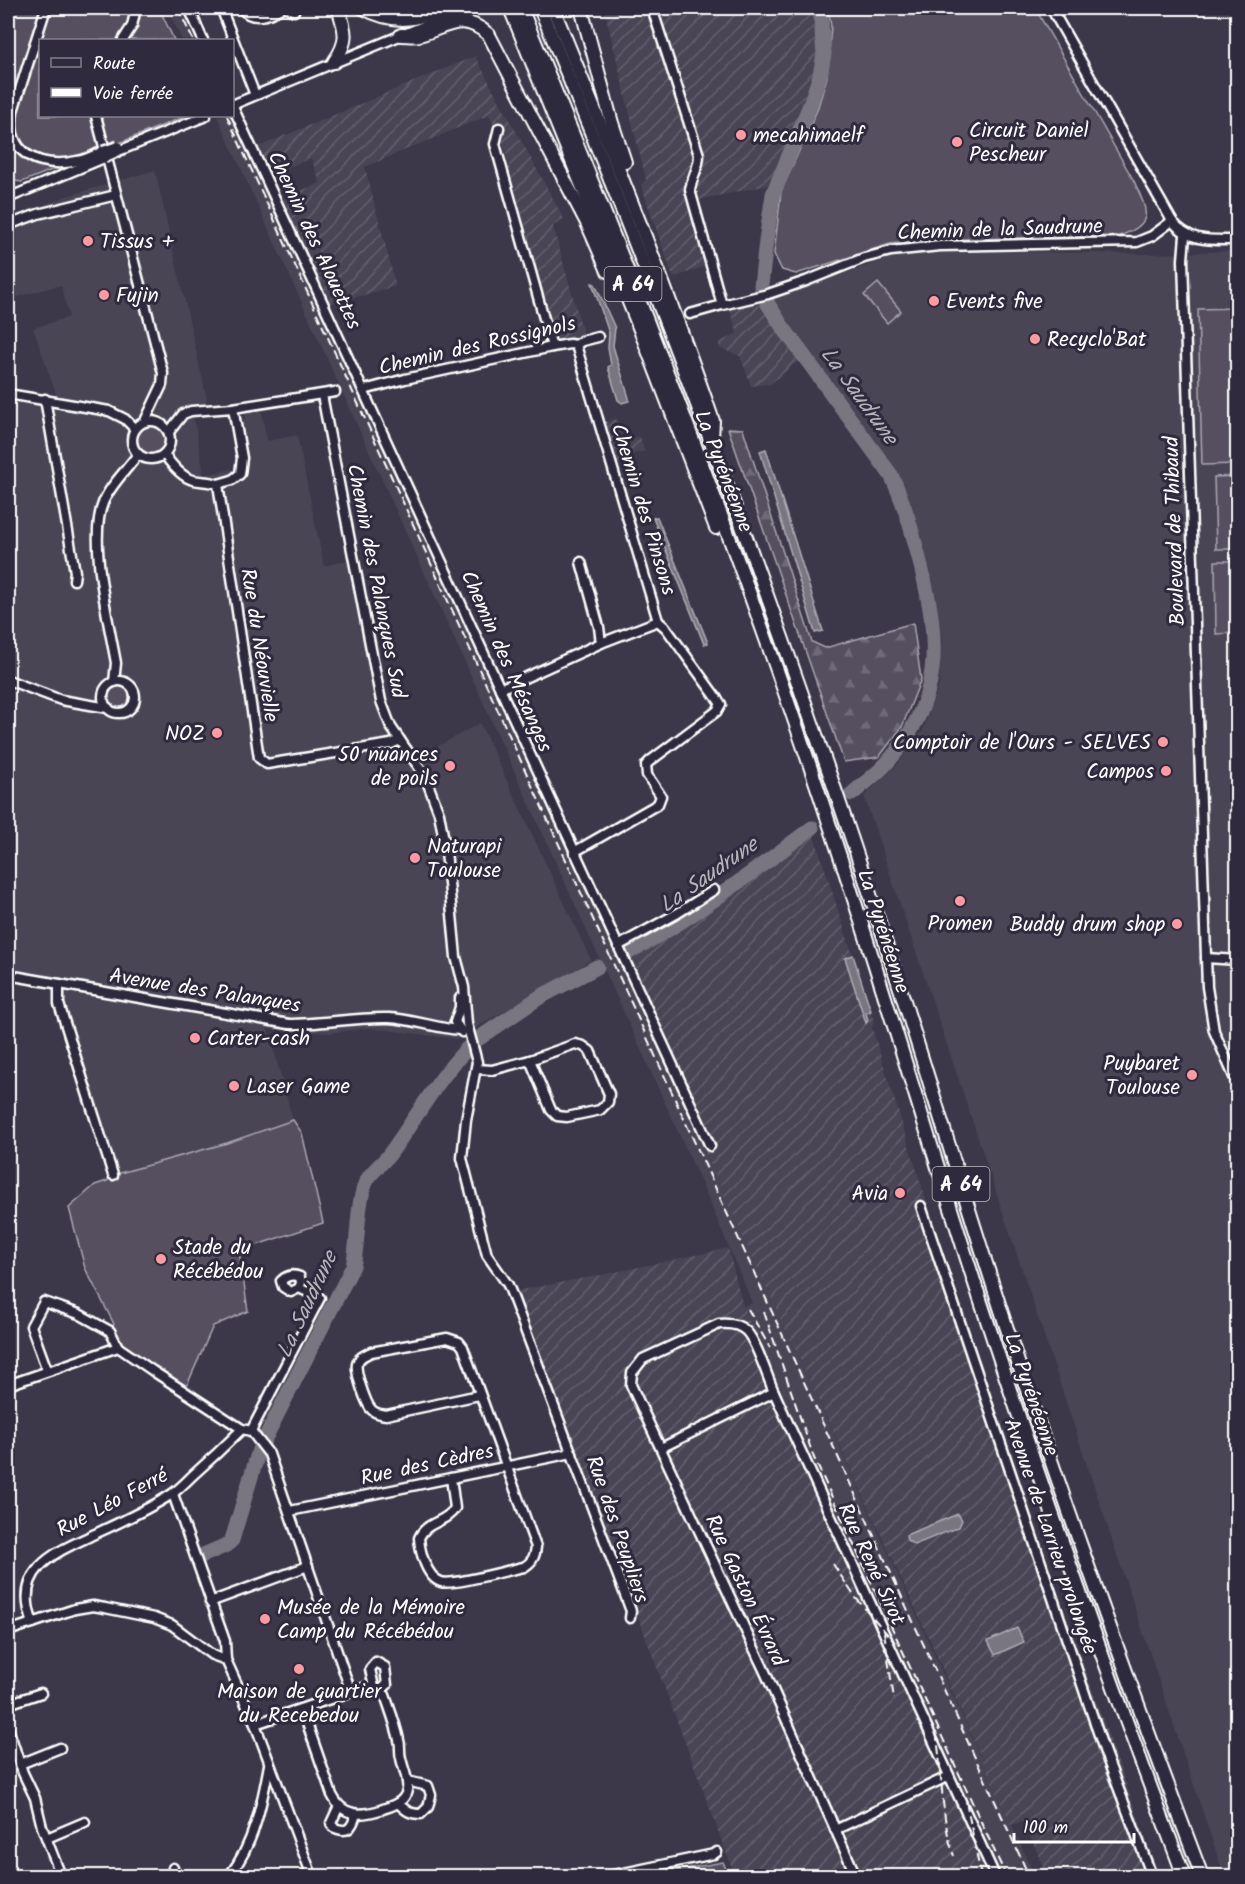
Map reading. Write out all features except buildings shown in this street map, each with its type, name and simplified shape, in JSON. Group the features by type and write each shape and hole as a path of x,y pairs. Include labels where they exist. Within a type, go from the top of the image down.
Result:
{"highway":[{"path":"334,62 344,48 346,39 338,8"},
{"path":"363,8 377,14 408,20 422,18 448,8"},
{"path":"510,8 637,322 728,558 738,564"},
{"name":"La Pyrénéenne","path":"521,8 650,329 738,564 834,837 1022,1426 1119,1701 1184,1876"},
{"name":"La Pyrénéenne","path":"540,8 590,128 752,551 848,825 991,1279 1077,1534 1202,1876"},
{"path":"554,8 635,207 679,323 713,422 711,441"},
{"path":"581,8 612,123 635,194 635,207"},
{"path":"401,35 417,36 464,21 474,24 489,35 586,224 627,312 637,322"}],"street":[{"path":"46,8 13,111 14,139 30,156 43,162 55,164 103,155"},
{"path":"124,39 132,26 136,8"},
{"path":"189,8 203,39"},
{"path":"221,8 233,39"},
{"path":"241,8 252,16 270,15 281,8"},
{"path":"234,104 467,8"},
{"path":"652,8 699,155 699,165 690,190 722,305"},
{"path":"1051,8 1172,221 1185,235 1204,240 1238,240"},
{"path":"234,41 255,95"},
{"name":"Chemin des Alouettes","path":"234,104 364,390"},
{"path":"96,117 112,170 116,195 163,373 162,386 145,421 135,429 132,444 138,454 148,459 159,458 170,444 169,432 162,423 145,421"},
{"path":"9,198 103,155 120,148 133,146 203,117"},
{"path":"499,128 495,144 552,347"},
{"path":"8,225 38,214 116,195"},
{"name":"Chemin de la Saudrune","path":"690,314 764,295 864,258 891,251 940,246 1137,242 1152,236 1172,221"},
{"name":"Boulevard de Thibaud","path":"1185,235 1183,272 1208,1002 1214,1030 1238,1086"},
{"name":"Chemin des Rossignols","path":"364,390 552,347 576,345 598,337"},
{"name":"Chemin des Pinsons","path":"500,689 601,643 658,621 576,345"},
{"name":"Chemin des Mésanges","path":"364,390 710,1146"},
{"path":"169,432 183,414 191,411 233,408 322,396 335,392"},
{"path":"8,394 109,411 126,419 135,429"},
{"name":"Chemin des Palanques Sud","path":"322,396 385,715 425,776 439,813 446,851 460,974 460,1007 457,1026"},
{"path":"45,399 75,572 74,580"},
{"path":"164,454 183,475 193,480 218,484 232,480 240,474 242,458 233,408"},
{"path":"81,703 99,697 114,682 116,663 97,548 97,525 103,502 138,454"},
{"name":"Rue du Néouvielle","path":"218,484 259,758 267,764 391,744 400,740"},
{"path":"581,562 599,627 601,643"},
{"path":"574,852 658,804 661,796 648,776 646,765 717,711 721,704 718,696 666,628 658,621"},
{"path":"8,680 61,699 108,708 117,713 131,708 135,693 133,688 125,682 116,663"},
{"path":"114,682 125,682"},
{"path":"105,691 104,700 108,708"},
{"path":"618,946 714,890"},
{"path":"1206,958 1238,960"},
{"name":"Chemin des Palanques Sud","path":"460,974 464,987 469,1038 477,1069"},
{"name":"Avenue des Palanques","path":"8,975 289,1024 392,1018 441,1028 467,1024"},
{"path":"59,984 59,1004 113,1175"},
{"path":"457,1026 469,1038"},
{"path":"477,1069 492,1070 530,1060 575,1044 583,1046 590,1051 609,1094 608,1102 600,1110 567,1117 557,1116 551,1110 530,1060"},
{"name":"Rue des Peupliers","path":"477,1069 466,1120 462,1158 487,1255 512,1294 631,1611 630,1618"},
{"name":"Avenue de Larrieu prolongée","path":"921,1206 1105,1753 1152,1876"},
{"name":"Rue Léo Ferré","path":"33,1623 29,1611 29,1587 43,1562 70,1544 121,1522 173,1494 247,1430 320,1298 299,1288"},
{"path":"47,1370 31,1326 44,1302 79,1314 110,1331 118,1347 258,1439 269,1454 290,1510 351,1692"},
{"name":"Rue René Sirot","path":"681,1341 719,1324 730,1323 745,1330 750,1336 994,1876"},
{"path":"451,1478 455,1508 448,1517 425,1527 419,1538 429,1573 435,1579 447,1583 524,1567 530,1563 535,1556 536,1547 463,1347 453,1339 447,1338 371,1352 357,1363 357,1372 368,1404 371,1410 378,1414 479,1395"},
{"name":"Rue Gaston Évrard","path":"681,1341 643,1359 632,1373 631,1385 662,1448 856,1876"},
{"path":"8,1385 118,1347"},
{"path":"662,1448 774,1392"},
{"name":"Rue des Cèdres","path":"290,1510 572,1453"},
{"path":"173,1494 225,1641 226,1660 255,1724 312,1876"},
{"path":"210,1602 309,1566"},
{"path":"8,1631 75,1609 93,1606 154,1618 172,1625 212,1655 226,1660"},
{"path":"255,1724 366,1687 377,1689 385,1695 399,1737 401,1761 407,1780 405,1796 398,1803 367,1815 345,1811 339,1806 332,1795 302,1709"},
{"path":"8,1704 41,1694"},
{"path":"8,1728 35,1798 42,1827 61,1876"},
{"path":"20,1764 60,1748"},
{"path":"230,1876 246,1847 257,1819 269,1763"},
{"path":"835,1830 949,1776"},
{"path":"398,1803 408,1813 413,1814 421,1814 428,1807 431,1795 428,1786 407,1780"},
{"path":"339,1806 331,1822 333,1827 341,1831 348,1830 354,1823 356,1814"},
{"path":"47,1838 86,1822"},
{"path":"609,1876 717,1852"}],"shaded area":[{"path":"167,8 184,8 199,39 182,39"},
{"path":"604,8 816,8 820,30 819,58 810,95 769,185 698,200 714,263 673,278 641,185 646,180"},
{"path":"475,56 564,219 553,226 584,336 555,342 502,140 489,115 365,167 396,286 320,307 248,151","holes":["311,158 320,183 282,198 270,175"]},
{"path":"234,116 1035,1876 1000,1876 743,1306 752,1303 708,1198 217,117"},
{"path":"155,170 207,399 194,418 204,475 247,466 240,424 249,411 261,408 267,441 297,435 324,566 351,559 371,661 374,702 387,729 411,761 480,723 591,960 457,1039 370,1028 330,1033 268,1029 293,1120 227,1143 113,1175 59,1004 59,984 8,975 8,391 57,397 33,328 69,317 61,285 8,301 8,219 67,196"},
{"path":"973,251 1150,254 1237,251 1237,1876 1225,1876 1219,1861 864,796 897,765 923,730 939,685 942,639 932,575 909,498 896,472 769,300 897,255"},
{"path":"592,283 595,284 615,328 613,346 629,398 629,401 622,403 618,400 608,367 611,365 608,348 609,333"},
{"path":"761,300 801,359 770,384 751,386 740,356 721,349 718,343 737,333 729,308"},
{"path":"617,419 623,440 640,436 644,451 628,456 628,461 617,465 604,422"},
{"path":"766,449 823,631 815,633 760,451"},
{"path":"657,517 708,643 704,644 653,518"},
{"path":"813,832 874,1021 872,1028 952,1282 1033,1524 1159,1876 1046,1876 1023,1822 1011,1825 931,1643 619,962 673,935 734,894"},
{"path":"853,955 871,1011 866,1013 868,1020 866,1023 845,958"},
{"path":"728,1248 743,1306 1000,1876 735,1876 518,1296 520,1290"},
{"path":"958,1514 962,1520 959,1527 914,1545 907,1540 906,1535"},
{"path":"1017,1628 1024,1642 995,1655 988,1641"}],"green space":[{"path":"8,8 159,8 174,39 39,39 39,117 184,117 22,182 8,180"},
{"name":"Circuit Daniel Pescheur","path":"828,8 1035,8 1134,181 1145,208 1143,221 1131,231 1119,236 924,240 890,244 796,274 782,270 774,254 781,192 817,110 827,77 831,26"},
{"path":"878,283 901,311 887,323 864,295"},
{"path":"1237,308 1237,464 1202,465 1198,309"},
{"path":"152,423 163,428 168,439 163,450 152,455 141,450 136,439 141,428"},
{"path":"728,428 743,429 812,642 825,648 913,623 921,679 902,727 879,757 844,762"},
{"path":"1237,476 1237,549 1216,549 1214,477"},
{"path":"1215,561 1237,561 1237,633 1216,634"},
{"path":"119,686 127,689 130,697 127,705 119,708 111,705 108,697 111,689"},
{"name":"Stade du Récébédou","path":"293,1120 302,1133 323,1223 239,1251 248,1311 213,1326 184,1392 118,1347 110,1331 114,1324 85,1268 69,1208 95,1185 107,1181 113,1175 227,1143"},
{"path":"723,1862 729,1876 646,1876"}],"waterway":[{"name":"La Saudrune","path":"820,8 824,54 820,75 773,194 761,286 768,304 782,326 891,475 912,531 932,620 932,670 927,694 918,717 905,741 886,764 852,794"},
{"name":"La Saudrune","path":"627,953 699,910 812,828"},
{"name":"La Saudrune","path":"201,1556 227,1545 232,1540 259,1450 353,1266 360,1204 369,1176 389,1155 451,1067 475,1041 540,997 597,967"}],"railway":[{"path":"178,8 193,39"},
{"path":"227,117 1029,1876"},
{"path":"748,1309 770,1348"},
{"path":"764,1312 814,1458 1006,1876"},
{"path":"833,1564 855,1597 896,1644"},
{"path":"884,1632 894,1699"},
{"path":"936,1732 946,1826 954,1856"},
{"path":"966,1801 981,1876"}],"place":[{"name":"mecahimaelf","path":"741,135"},
{"name":"Circuit Daniel Pescheur","path":"957,142"},
{"name":"Tissus +","path":"88,241"},
{"name":"Fujin","path":"104,295"},
{"name":"Events five","path":"934,301"},
{"name":"Recyclo'Bat","path":"1035,339"},
{"name":"NOZ","path":"217,733"},
{"name":"Comptoir de l'Ours - SELVES","path":"1163,742"},
{"name":"50 nuances de poils","path":"450,766"},
{"name":"Campos","path":"1166,771"},
{"name":"Naturapi Toulouse","path":"415,858"},
{"name":"Promen","path":"960,901"},
{"name":"Buddy drum shop","path":"1177,924"},
{"name":"Carter-cash","path":"195,1038"},
{"name":"Puybaret Toulouse","path":"1192,1075"},
{"name":"Laser Game","path":"234,1086"},
{"name":"Avia","path":"900,1193"},
{"name":"Stade du Récébédou","path":"161,1259"},
{"name":"Musée de la Mémoire Camp du Récébédou","path":"265,1619"},
{"name":"Maison de quartier du Recebedou","path":"299,1669"}]}
